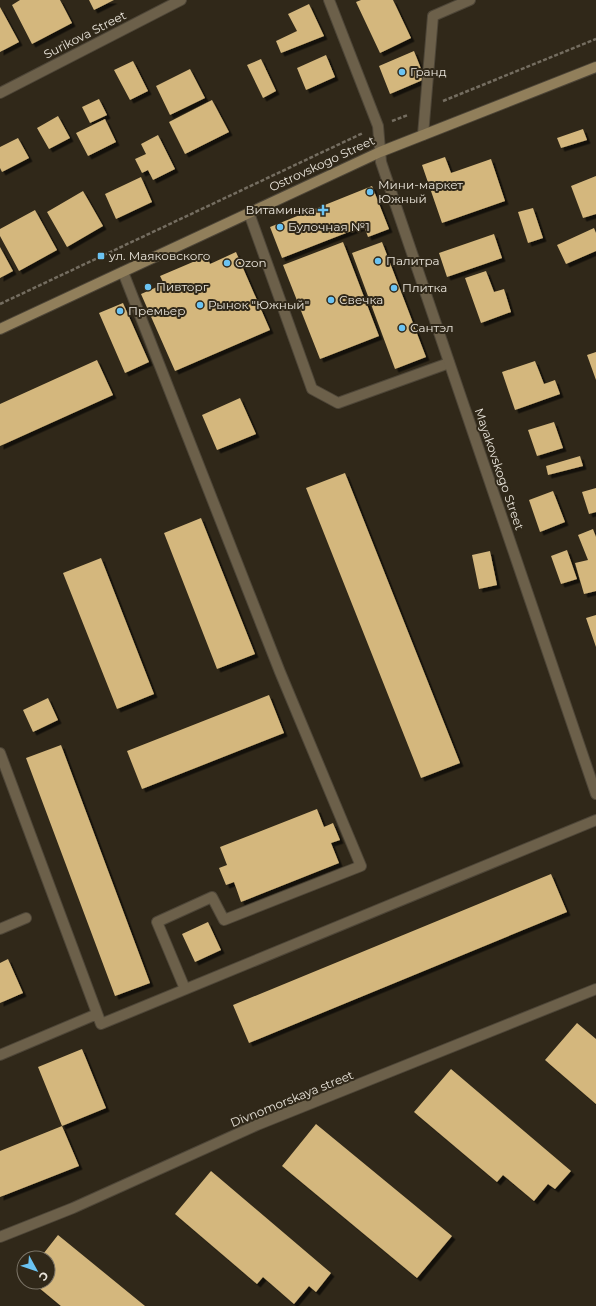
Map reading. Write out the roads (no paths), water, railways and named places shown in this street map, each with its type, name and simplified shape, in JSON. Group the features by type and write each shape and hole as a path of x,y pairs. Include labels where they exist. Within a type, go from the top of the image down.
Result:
{"street":[{"name":"Surikova Street","path":"0,93 181,0"},
{"name":"Mayakovskogo Street","path":"329,0 378,126 381,162 596,794"},
{"path":"423,134 433,16 470,0"},
{"name":"Ostrovskogo Street","path":"0,330 380,152 596,66"},
{"path":"249,213 312,389 338,403 449,363"},
{"path":"123,272 280,672 361,866 224,920 212,897 157,922 186,989"},
{"path":"0,753 101,1024 596,820"},
{"path":"0,929 26,918"},
{"name":"Divnomorskaya street","path":"0,1237 73,1208 257,1125 596,989"},
{"path":"0,1055 97,1014"}],"place":[{"name":"Гранд","path":"402,72"},
{"name":"Мини-маркет Южный","path":"370,192"},
{"name":"Витаминка","path":"323,210"},
{"name":"Булочная №1","path":"280,227"},
{"name":"ул. Маяковского","path":"101,256"},
{"name":"Палитра","path":"378,261"},
{"name":"Ozon","path":"227,263"},
{"name":"Пивторг","path":"148,287"},
{"name":"Плитка","path":"394,288"},
{"name":"Свечка","path":"331,300"},
{"name":"Рынок \"Южный\"","path":"200,305"},
{"name":"Премьер","path":"120,311"},
{"name":"Сантэл","path":"402,328"}]}
